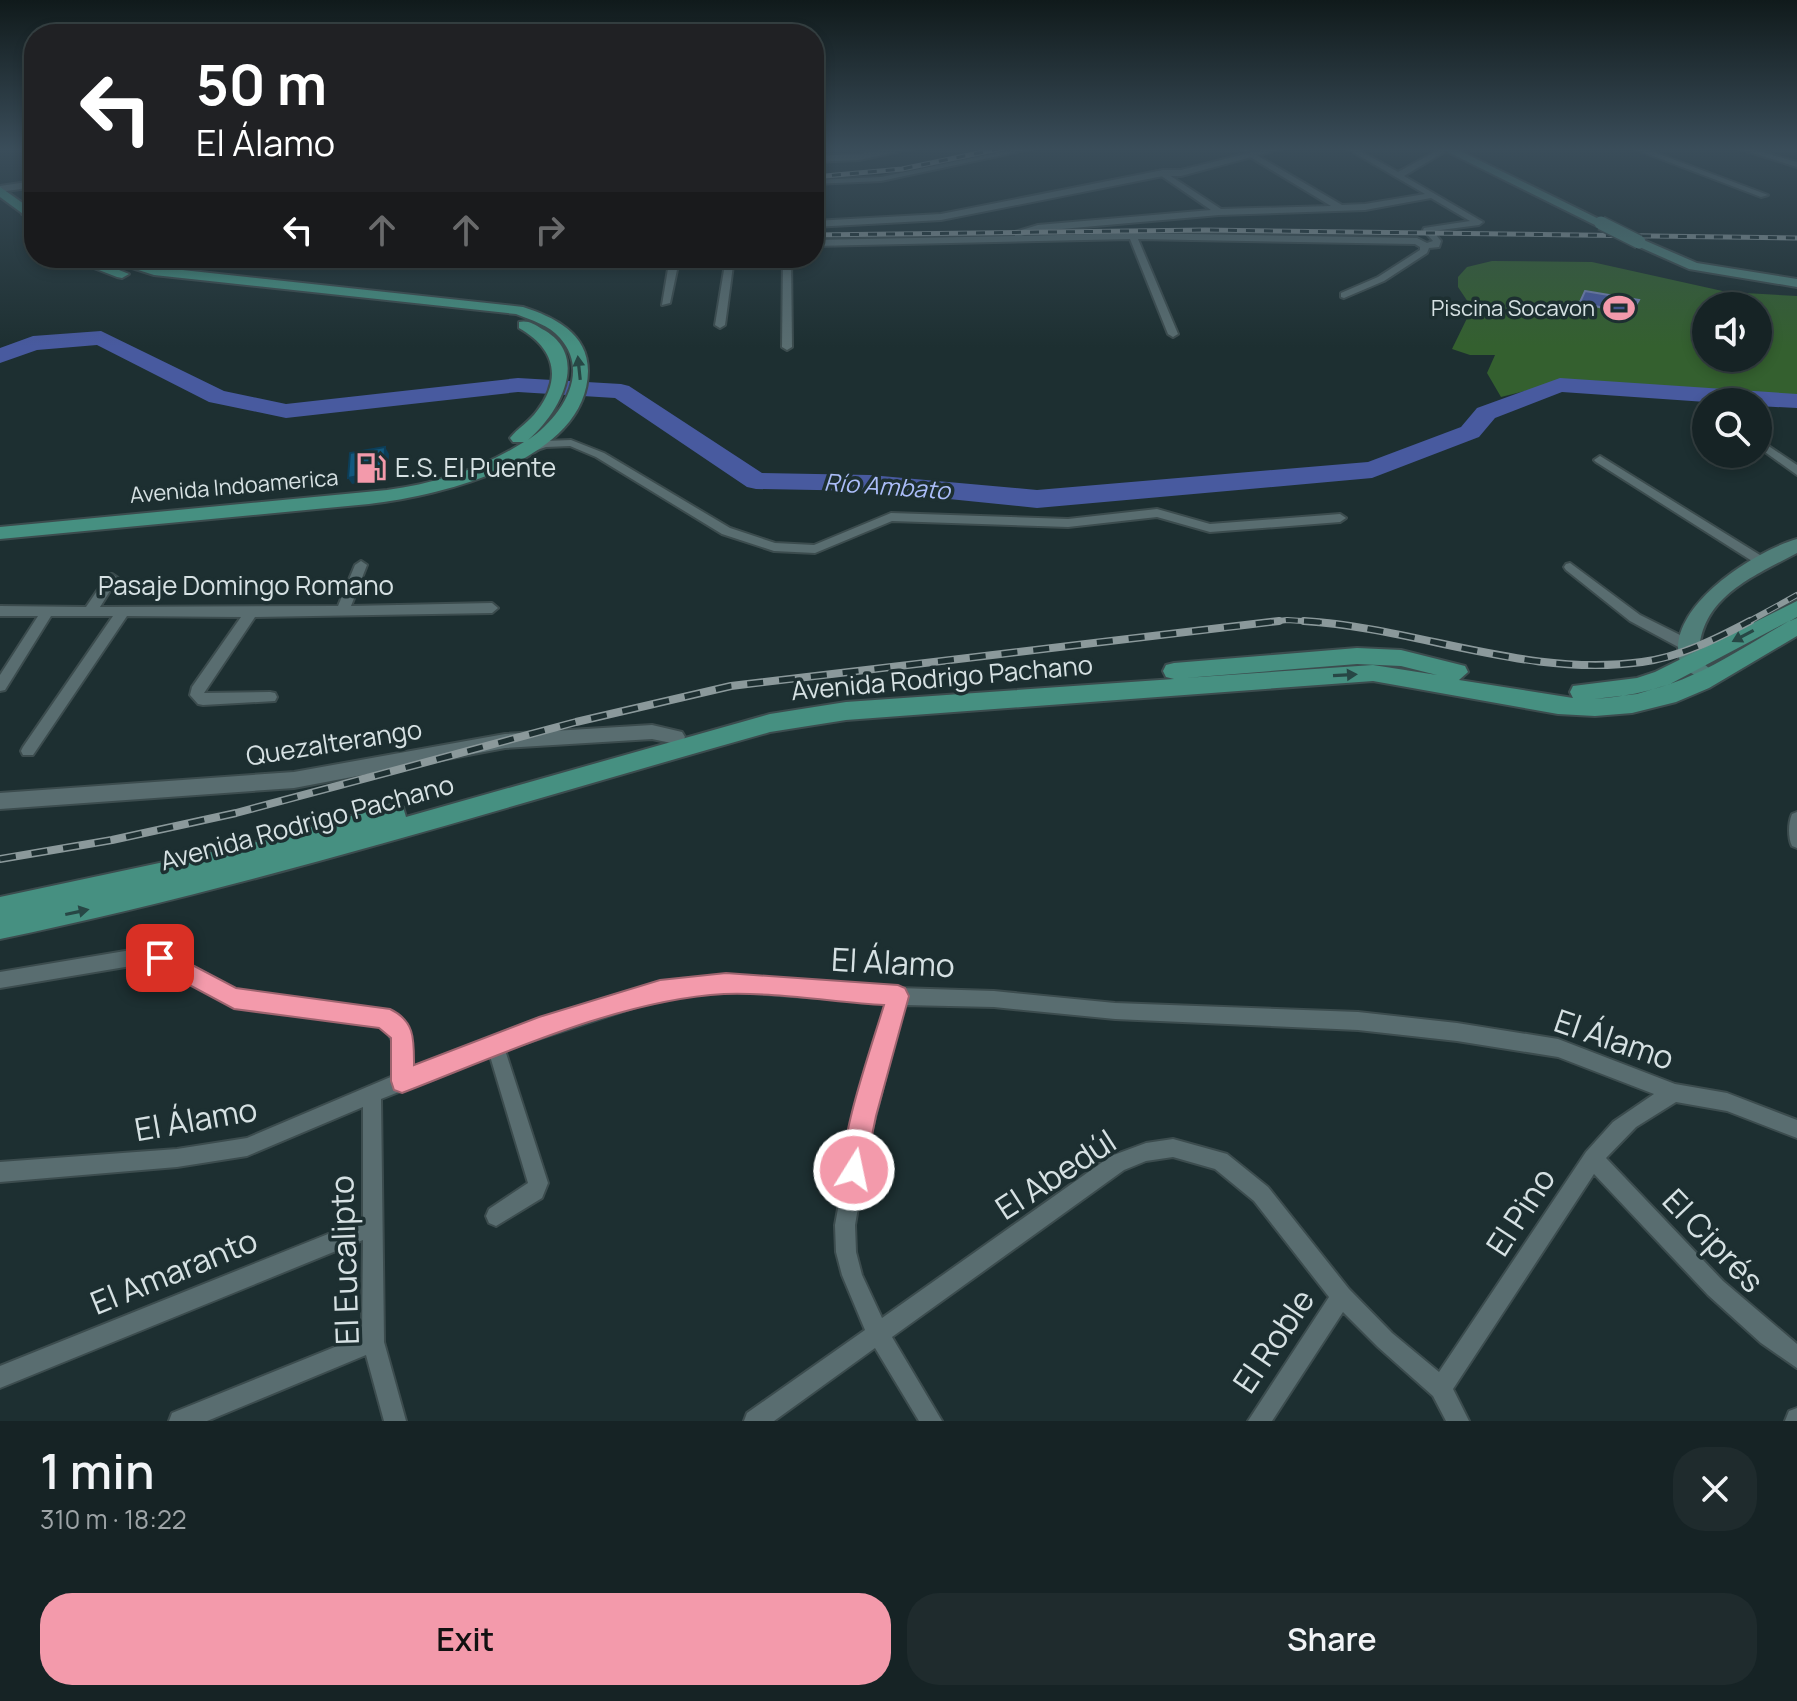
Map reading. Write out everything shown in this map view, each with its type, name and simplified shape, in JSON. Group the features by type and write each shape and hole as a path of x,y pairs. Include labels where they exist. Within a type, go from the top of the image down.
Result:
{"main road":[{"path":"1583,214 1694,266 1797,283"},
{"name":"Avenida Indoamerica","path":"104,268 124,275 478,309"},
{"name":"Avenida Indoamerica","path":"0,533 404,494 472,475 517,454 541,431 561,376 557,350 546,337 531,328 478,309 143,268"},
{"name":"Avenida Indoamerica","path":"0,519 409,481 474,461 541,431"},
{"path":"1695,662 1707,603 1736,579 1797,545"},
{"name":"Avenida Rodrigo Pachano","path":"0,927 74,913 275,865 770,723 846,711 1373,673 1427,680 1529,702 1596,706 1654,700 1695,662 1797,608"},
{"name":"Avenida Rodrigo Pachano","path":"0,909 253,854 740,717 802,705 1357,656 1401,658 1530,689 1575,692 1637,686 1797,626"}],"street":[{"path":"824,223 955,214"},
{"path":"1008,240 1023,231 1038,228 1193,214"},
{"path":"824,243 1133,236 1436,245 1437,241 1427,230 1479,222 1466,214"},
{"path":"1133,236 1173,334"},
{"path":"1344,295 1381,279 1424,251 1421,244"},
{"path":"665,303 673,268"},
{"path":"720,325 729,268"},
{"path":"787,268 787,347"},
{"path":"517,454 545,444 571,443 600,455 726,531 774,547 815,549 891,517 1068,523 1157,513 1210,528 1340,518"},
{"path":"1772,452 1797,471"},
{"path":"1600,460 1764,563"},
{"path":"342,611 361,565"},
{"path":"1570,567 1695,662"},
{"path":"91,610 112,578"},
{"name":"Pasaje Domingo Romano","path":"0,611 251,612 492,608"},
{"path":"0,686 47,612"},
{"path":"28,751 123,612"},
{"path":"251,612 199,687 197,695 203,700 270,697"},
{"name":"Quezalterango","path":"0,801 294,780 505,741 652,732 676,737"},
{"path":"1797,819 1797,841"},
{"path":"0,980 137,957 160,958 234,998 382,1017 396,1024 403,1036 402,1081"},
{"name":"El Álamo","path":"0,1172 219,1153 273,1138 402,1081 495,1045 660,991 726,983 898,996 994,999 1115,1011 1358,1021 1457,1032 1558,1048 1675,1093 1727,1102 1797,1129"},
{"path":"898,996 864,1116 844,1224 846,1251 856,1285 879,1332 931,1421"},
{"path":"495,1045 538,1183 535,1191 496,1216"},
{"name":"El Pino","path":"1441,1388 1616,1129 1643,1108 1675,1093"},
{"name":"El Eucalipto","path":"372,1094 373,1342 395,1421"},
{"name":"El Abedúl","path":"755,1421 1118,1163 1146,1152 1173,1148 1220,1161 1261,1194 1342,1296 1385,1340 1441,1388"},
{"name":"El Ciprés","path":"1593,1159 1722,1297 1758,1329 1797,1357"},
{"name":"El Amaranto","path":"0,1377 371,1227"},
{"name":"El Roble","path":"1259,1421 1342,1296"},
{"path":"180,1421 373,1342"},
{"path":"1441,1388 1458,1421"}],"green space":[{"path":"1492,261 1592,262 1727,292 1692,292 1692,372 1772,372 1772,295 1797,296 1797,398 1772,396 1772,388 1692,388 1692,391 1558,383 1501,397 1487,373 1495,355 1470,355 1452,349 1472,308 1458,287 1458,277 1467,267"}],"water":[{"name":"Piscina Socavon","path":"1585,291 1639,300 1630,315 1580,302"}],"building":[{"path":"385,447 384,471 348,478 350,453"}],"waterway":[{"name":"Río Ambato","path":"0,356 33,343 101,338 217,397 286,411 518,385 621,391 756,481 870,483 1037,499 1372,470 1470,432 1486,413 1560,385 1797,401"}],"railway":[{"path":"824,235 1205,230 1797,238"},
{"path":"1746,623 1797,595"},
{"path":"0,859 112,840 236,813 576,722 731,686 1279,621"},
{"path":"1304,621 1309,621"},
{"path":"1262,623 1309,621"},
{"path":"1309,621 1332,623"},
{"path":"1309,621 1347,625 1515,658 1599,665 1642,662 1684,652 1750,621"}],"place":[{"name":"Piscina Socavon","path":"1619,308"},
{"name":"E.S. El Puente","path":"371,468"}],"route":[{"path":"160,958 234,998 382,1017 396,1024 403,1036 402,1081 539,1029 660,991 726,983 898,996 864,1116 854,1170"}]}
